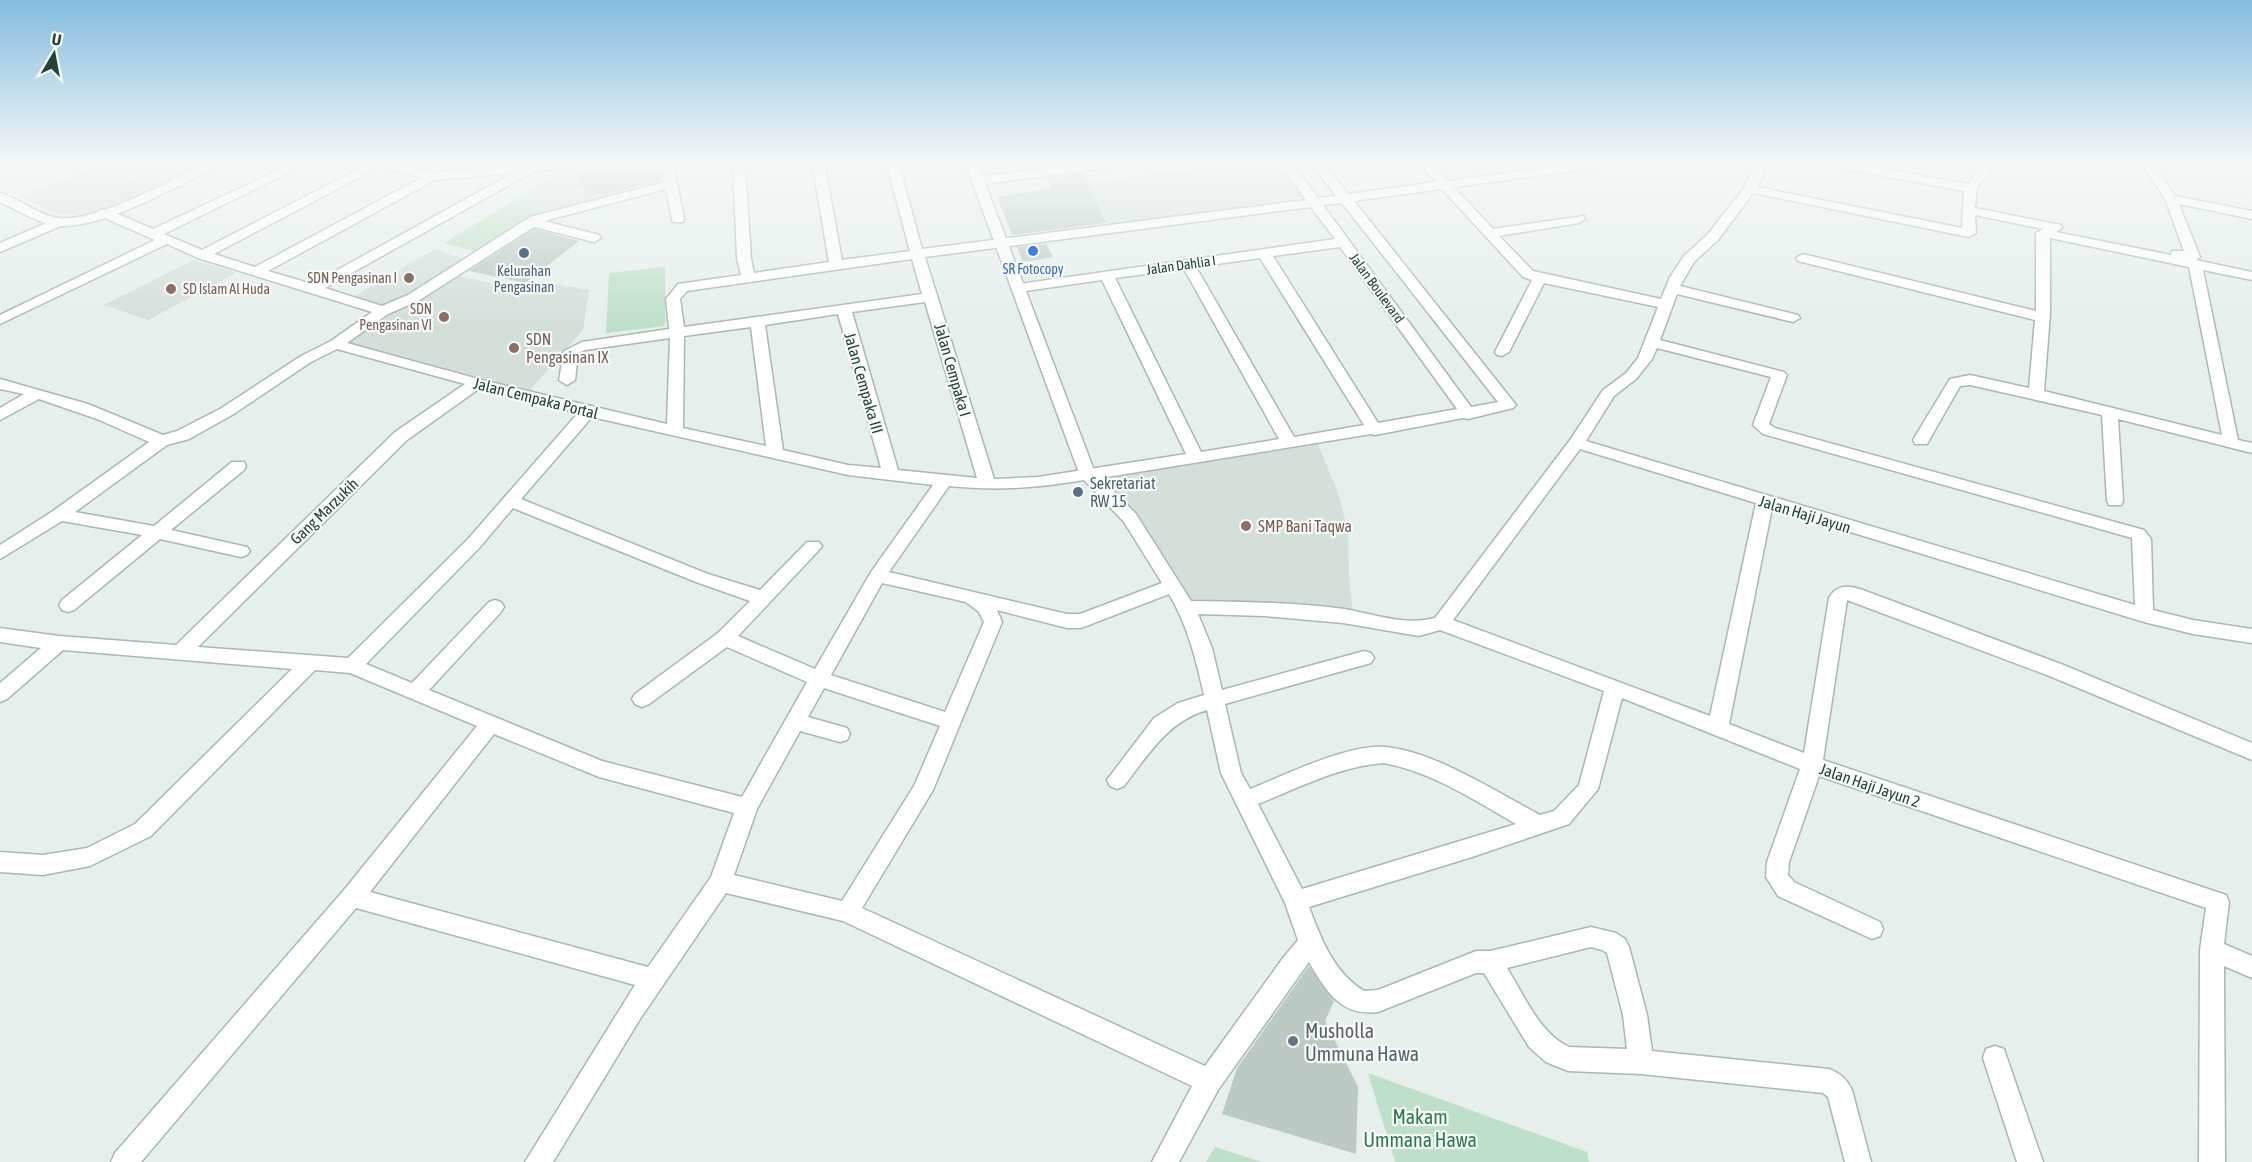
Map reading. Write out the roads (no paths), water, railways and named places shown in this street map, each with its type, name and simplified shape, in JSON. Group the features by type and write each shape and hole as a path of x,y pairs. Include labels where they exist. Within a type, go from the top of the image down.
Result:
{"street":[{"path":"44,216 58,222"},
{"path":"0,248 58,222 88,216"},
{"path":"112,216 203,255 383,311"},
{"path":"0,320 199,216"},
{"path":"203,255 277,216"},
{"path":"255,272 359,216"},
{"path":"314,290 445,216"},
{"path":"0,553 59,515 161,441 183,435 226,412 306,359 336,344 383,311 413,298 531,222 548,216"},
{"path":"742,216 744,259 748,278"},
{"path":"827,216 836,265"},
{"name":"Jalan Cempaka I","path":"907,216 987,485"},
{"path":"991,216 1087,473 1130,518 1186,608 1203,648 1231,773 1296,901 1311,943 1333,981 1347,994 1362,1003 1377,1001 1476,962 1490,962 1591,938 1608,940 1617,947 1635,1015 1641,1062"},
{"path":"675,432 677,332 673,299 683,287 1203,216"},
{"name":"Jalan Boulevard","path":"1325,216 1468,414"},
{"name":"Jalan Boulevard","path":"1358,216 1508,405"},
{"path":"1476,216 1528,274 1666,304"},
{"path":"1186,608 1265,609 1343,616 1419,629 1441,623 1576,443 1608,393 1631,376 1645,359 1672,288 1689,259 1713,237 1729,216"},
{"path":"1886,216 1969,233 1968,216"},
{"path":"1998,216 2193,257 2178,216"},
{"path":"1491,233 1579,219"},
{"path":"531,222 594,238"},
{"path":"2036,394 2042,317 2043,233 2252,276"},
{"name":"Jalan Dahlia I","path":"1018,288 1344,242"},
{"path":"1264,253 1375,430"},
{"path":"1803,258 2042,317"},
{"path":"1188,264 1289,443"},
{"path":"2195,264 2231,442"},
{"path":"1106,275 1195,456"},
{"path":"1502,352 1540,278"},
{"path":"1672,288 1793,318"},
{"path":"567,380 571,351 575,348 932,297"},
{"name":"Jalan Cempaka III","path":"844,310 891,476"},
{"path":"757,321 775,453"},
{"path":"1652,342 1779,375 1761,425 1769,431 2138,534 2142,539 2144,615"},
{"name":"Jalan Cempaka Portal","path":"336,344 588,411 848,470 987,485 1038,482 1375,430 1508,405"},
{"path":"1922,440 1955,382 1970,381 2036,394 2252,448"},
{"name":"Gang Marzukih","path":"181,652 401,436 477,383"},
{"path":"0,384 36,394 136,429 161,441"},
{"path":"0,416 36,394"},
{"path":"352,666 474,543 588,411"},
{"path":"2110,414 2115,501"},
{"name":"Jalan Haji Jayun","path":"1576,443 2144,615 2193,627 2252,636"},
{"path":"68,605 238,465"},
{"path":"538,1162 652,979 721,882 747,807 794,720 877,576 944,481"},
{"path":"511,501 702,578 762,598"},
{"path":"1718,727 1765,502"},
{"path":"59,515 156,532 241,551"},
{"path":"642,699 725,638 813,546"},
{"path":"877,576 1067,621 1081,621 1172,586"},
{"path":"1872,929 1786,889 1777,877 1778,862 1812,765 1838,598 1842,593 1854,594 2002,648 2157,710 2252,752"},
{"path":"848,912 923,790 993,622 987,608 972,597"},
{"path":"415,692 495,607"},
{"name":"Jalan Haji Jayun 2","path":"1441,623 1616,687 1812,765 2218,902 2212,950"},
{"path":"0,635 59,643 352,666 598,769 747,807"},
{"path":"725,638 819,679 951,722"},
{"path":"0,694 59,643"},
{"path":"1117,780 1161,724 1185,708 1364,658"},
{"path":"0,862 43,866 90,856 144,830 311,662"},
{"path":"1296,901 1472,848 1561,818 1588,789 1616,687"},
{"path":"794,720 840,734"},
{"path":"124,1162 352,897 491,723"},
{"path":"1245,800 1356,758 1384,755 1405,759 1454,780 1538,825"},
{"path":"721,882 848,912 1209,1081"},
{"path":"352,897 652,979"},
{"path":"1165,1162 1209,1081 1291,966 1311,943"},
{"path":"2212,1162 2212,950 2252,967"},
{"path":"1490,962 1538,1039 1555,1053 1568,1059 1641,1062 1829,1081 1839,1090 1858,1162"},
{"path":"1995,1058 2030,1162"}],"place":[{"name":"SR Fotocopy","path":"1033,251"},
{"name":"Kelurahan Pengasinan","path":"524,253"},
{"name":"SDN Pengasinan I","path":"409,278"},
{"name":"SD Islam Al Huda","path":"171,289"},
{"name":"SDN Pengasinan VI","path":"444,317"},
{"name":"SDN Pengasinan IX","path":"514,348"},
{"name":"Sekretariat RW 15","path":"1078,492"},
{"name":"SMP Bani Taqwa","path":"1246,526"},
{"name":"Musholla Ummuna Hawa","path":"1293,1041"}],"park label":[{"name":"Makam Ummana Hawa","path":"1420,1128"}]}
